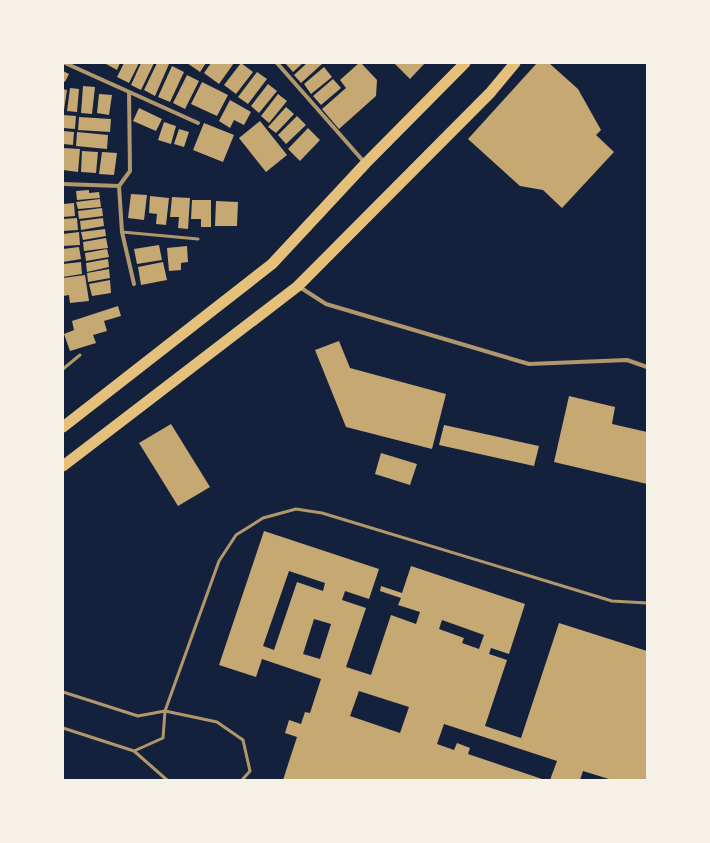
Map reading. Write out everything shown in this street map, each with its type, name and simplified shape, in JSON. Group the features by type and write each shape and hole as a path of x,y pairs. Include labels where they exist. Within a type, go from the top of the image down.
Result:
{"highway":[{"path":"63,427 272,264 366,164 465,63"},
{"path":"63,466 298,286 490,93 515,63"}],"street":[{"path":"64,63 198,123"},
{"path":"277,63 366,164"},
{"path":"129,92 130,170 119,186 122,232 134,284"},
{"path":"63,184 119,186"},
{"path":"298,286 326,304 529,364 627,360 647,367"}],"lane":[{"path":"122,232 198,239"},
{"path":"63,369 80,355"},
{"path":"134,751 163,738 165,711 218,561 236,535 264,518 296,509 322,513 612,601 647,603"},
{"path":"63,692 138,716 165,711 217,722 243,740 250,771 242,780"},
{"path":"63,728 134,751 167,780"}],"building":[{"path":"106,63 120,63 117,70"},
{"path":"124,63 139,63 129,83 117,77"},
{"path":"141,63 154,63 141,90 131,85"},
{"path":"157,63 169,64 155,96 144,90"},
{"path":"187,63 206,63 200,72"},
{"path":"211,63 234,63 219,84 204,73"},
{"path":"241,63 253,72 236,94 224,85"},
{"path":"285,63 303,63 293,72"},
{"path":"307,63 322,64 301,83 294,75"},
{"path":"359,63 361,63 377,80 376,96 339,129 322,109 346,88 340,80"},
{"path":"394,63 425,63 410,79"},
{"path":"537,63 549,63 578,89 601,130 596,135 614,152 562,208 543,190 520,186 468,139"},
{"path":"172,66 184,72 170,102 158,97"},
{"path":"324,67 332,77 311,94 304,84"},
{"path":"63,71 69,74 65,82 63,81"},
{"path":"257,72 267,79 248,104 238,97"},
{"path":"187,75 199,81 185,109 173,103"},
{"path":"333,79 341,88 321,105 313,96"},
{"path":"202,82 228,95 217,116 191,104"},
{"path":"268,84 277,91 259,113 251,106"},
{"path":"83,86 95,87 92,114 81,113"},
{"path":"70,88 79,89 77,112 67,111"},
{"path":"63,89 67,90 64,110 63,110"},
{"path":"99,94 112,95 109,115 97,113"},
{"path":"278,94 287,101 269,123 261,116"},
{"path":"230,100 251,112 244,125 234,120 230,128 219,121"},
{"path":"286,107 294,114 276,133 268,127"},
{"path":"139,108 162,119 156,131 133,121"},
{"path":"63,115 76,116 75,129 63,128"},
{"path":"297,116 306,125 286,144 278,135"},
{"path":"79,117 111,119 110,132 78,130"},
{"path":"260,121 287,155 266,172 239,138"},
{"path":"164,122 176,126 171,144 158,140"},
{"path":"204,123 234,135 223,162 193,150"},
{"path":"308,128 320,140 300,161 288,149"},
{"path":"179,129 189,132 184,147 174,144"},
{"path":"63,131 74,132 73,145 63,144"},
{"path":"77,132 108,135 107,149 76,146"},
{"path":"63,148 80,149 78,172 63,170"},
{"path":"82,151 98,152 96,173 81,172"},
{"path":"102,152 117,153 114,175 99,174"},
{"path":"89,190 89,193 99,192 100,198 77,200 76,191"},
{"path":"131,194 147,195 144,220 128,218"},
{"path":"150,196 169,198 166,225 156,224 157,214 149,213"},
{"path":"172,197 190,198 188,229 178,228 179,217 170,217"},
{"path":"100,199 101,207 78,209 76,202"},
{"path":"192,200 211,200 211,227 201,227 201,219 191,219"},
{"path":"216,201 238,202 237,226 215,226"},
{"path":"74,203 75,216 63,217 63,204"},
{"path":"102,208 103,216 79,219 78,211"},
{"path":"77,218 78,230 63,231 63,219"},
{"path":"103,218 104,226 81,230 80,221"},
{"path":"105,229 106,236 83,240 81,232"},
{"path":"79,232 80,245 63,246 63,234"},
{"path":"106,238 108,248 84,251 83,242"},
{"path":"159,245 162,260 137,264 134,249"},
{"path":"187,246 188,262 181,263 181,270 169,271 167,248"},
{"path":"79,247 81,259 63,262 63,249"},
{"path":"107,249 109,257 86,261 85,253"},
{"path":"108,259 109,267 87,272 86,263"},
{"path":"81,262 82,274 63,277 63,264"},
{"path":"163,262 167,280 141,285 138,267"},
{"path":"109,269 110,278 88,282 87,273"},
{"path":"85,275 89,301 70,303 69,295 63,296 63,278"},
{"path":"110,280 111,293 92,296 89,284"},
{"path":"118,306 121,316 104,321 107,331 93,335 96,343 70,351 64,334 74,330 72,321"},
{"path":"339,341 350,368 446,394 432,449 346,427 315,350"},
{"path":"569,396 615,407 612,424 647,432 647,484 554,462"},
{"path":"171,424 210,487 178,506 139,443"},
{"path":"444,425 539,446 534,466 439,445"},
{"path":"381,453 417,464 410,485 375,474"},
{"path":"264,531 379,569 369,599 345,591 342,600 366,608 346,667 371,675 391,615 416,624 420,612 398,605 401,598 380,591 381,586 402,593 411,566 525,604 509,654 491,648 489,654 507,660 485,726 521,738 559,623 647,651 647,780 612,780 583,771 580,780 550,780 557,761 444,724 437,744 454,750 457,743 470,748 468,754 545,780 283,780 297,737 285,733 289,720 301,724 305,712 310,713 321,679 262,659 256,677 219,665","holes":["289,571 325,583 323,591 297,582 274,650 263,646","314,619 331,624 320,659 303,654","442,620 484,635 479,649 462,643 464,638 439,629","359,691 409,707 400,733 350,716"]}]}
